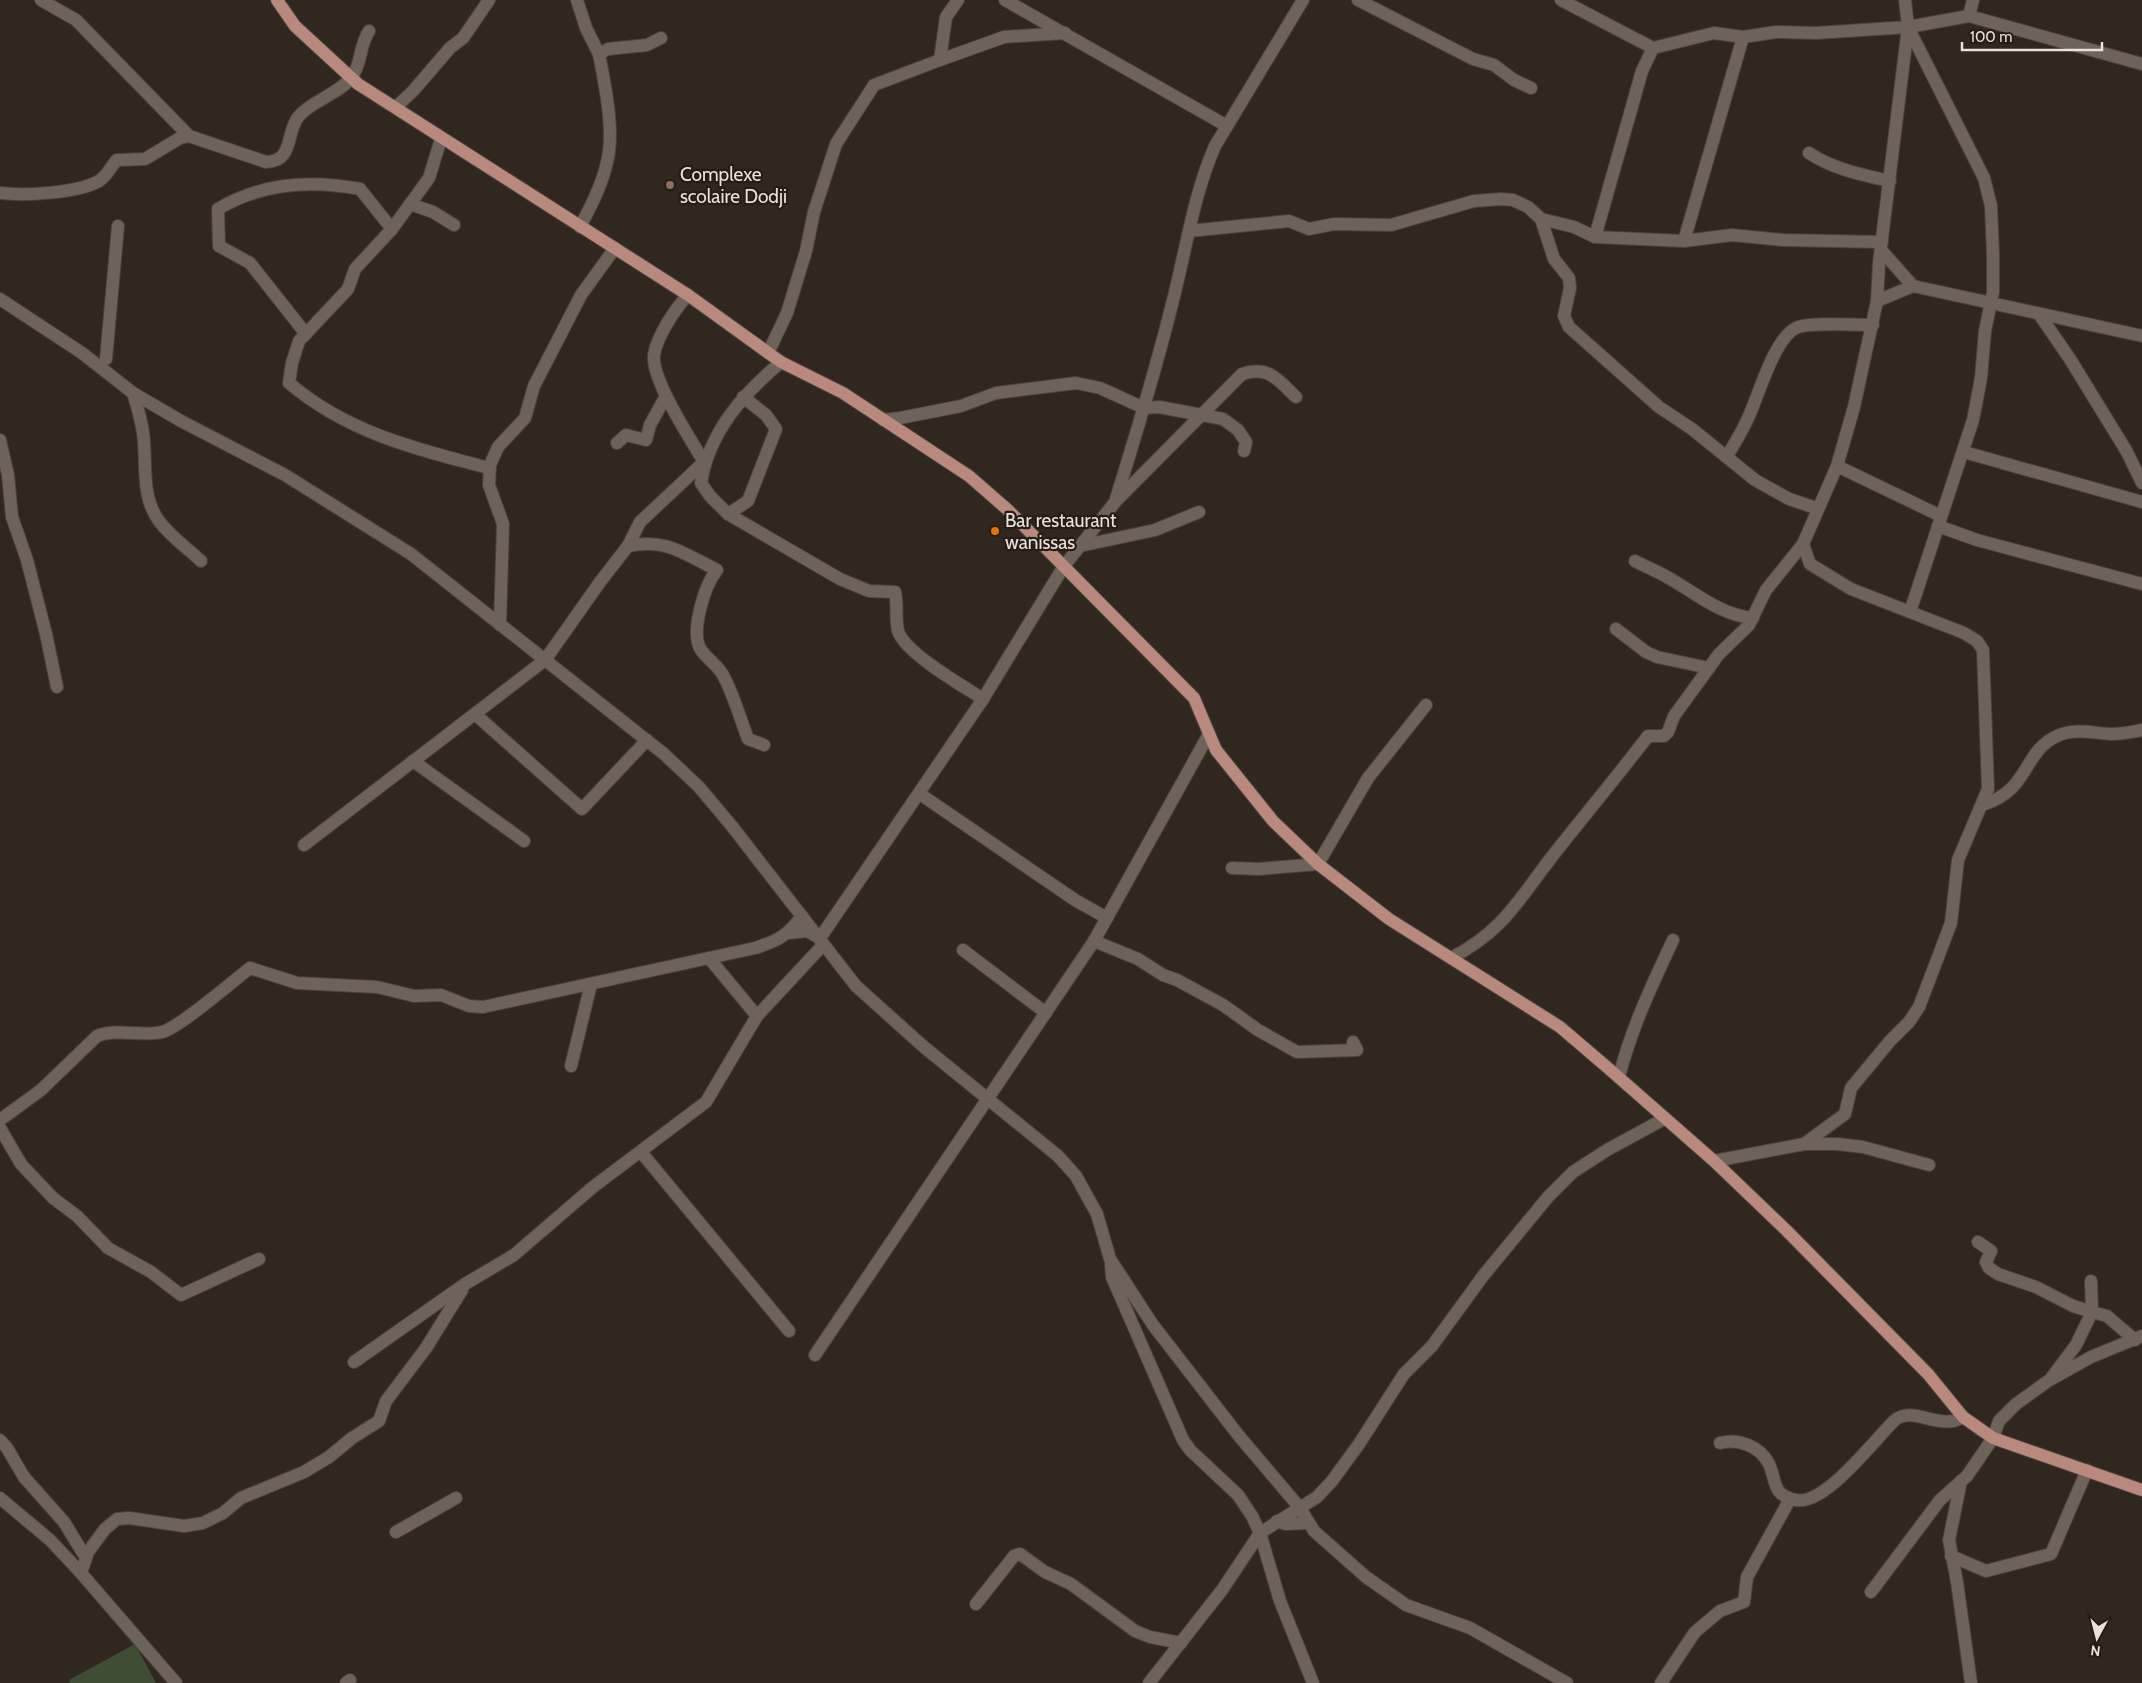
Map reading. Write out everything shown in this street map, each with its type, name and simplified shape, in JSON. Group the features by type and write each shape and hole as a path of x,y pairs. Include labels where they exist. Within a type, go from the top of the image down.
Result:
{"main road":[{"path":"277,0 295,26 351,78 441,139 688,295 781,362 843,393 969,476 1008,510 1194,698 1216,750 1273,821 1318,864 1389,919 1560,1027 1619,1077 1664,1119 1714,1161 1786,1230 1928,1374 1963,1418 1993,1438 2142,1490"}],"street":[{"path":"41,0 76,20 189,136 266,162 276,162 282,157 299,116 351,78 359,64 362,42 369,31"},
{"path":"396,107 413,91 450,48 463,38 489,0"},
{"path":"577,0 586,28 599,54 608,100 610,149 600,183 580,227"},
{"path":"940,60 946,17 958,0"},
{"path":"1005,0 1227,126"},
{"path":"1116,501 1164,338 1189,231 1208,162 1227,126 1303,0"},
{"path":"1358,0 1473,59 1494,65 1514,80 1531,88"},
{"path":"1561,0 1653,48 1714,34 1743,37 1776,32 1816,33 1908,27 1969,16 2141,60"},
{"path":"1451,958 1488,936 1504,921 1543,868 1648,736 1664,736 1668,732 1674,716 1709,668 1753,618 1766,590 1803,544 1816,508 1836,466 1854,407 1873,325 1908,27 1905,0"},
{"path":"1969,16 1973,0"},
{"path":"1908,27 1984,178 1991,206 1993,282 1981,378 1964,452 1939,521 1910,612"},
{"path":"768,353 787,313 806,251 814,212 836,144 874,85 1004,37 1064,32"},
{"path":"1684,240 1743,37"},
{"path":"599,54 608,49 647,45 661,38"},
{"path":"1595,237 1642,71 1653,48"},
{"path":"0,193 39,195 91,184 105,176 117,160 145,159 180,138 189,136"},
{"path":"441,139 429,178 392,229 356,269 348,289 299,341 292,363 289,383 319,408 402,446 418,447 489,468"},
{"path":"1809,153 1820,160 1857,174 1890,181"},
{"path":"306,334 250,263 219,246 218,209 236,198 270,187 337,185 360,189 392,229"},
{"path":"1189,231 1289,221 1309,229 1334,224 1391,224 1474,201 1501,199 1528,207 1541,219 1574,228 1595,237 1684,240 1732,235 1881,246 1913,286"},
{"path":"410,204 434,212 454,225"},
{"path":"1541,219 1554,260 1570,280 1564,316 1569,327 1659,408 1692,429 1755,480 1789,499 1816,508"},
{"path":"106,359 118,226"},
{"path":"500,624 503,524 489,486 489,468 498,447 525,418 537,380 587,285 615,248"},
{"path":"1877,301 1913,286 2039,314 2063,317 2142,336"},
{"path":"688,295 674,310 654,356 666,396 704,462"},
{"path":"0,299 82,353 133,393 319,495 411,554 647,740 699,786 856,986 924,1047 990,1098 1058,1156 1076,1176 1097,1214 1110,1259 1112,1277 1183,1440 1190,1450 1238,1495 1260,1533 1280,1601 1307,1673 1313,1683"},
{"path":"2039,314 2070,359 2127,452 2142,483"},
{"path":"1726,456 1738,440 1769,364 1796,327 1808,325 1873,325"},
{"path":"781,362 743,397 723,425 704,462 701,482 710,496 728,514 840,579 869,592 895,592 898,631 905,641 934,666 983,699"},
{"path":"354,1362 465,1284 514,1255 593,1187 706,1102 757,1016 821,941 983,699 1064,566 1116,501 1237,378 1249,372 1259,370 1274,376 1296,397"},
{"path":"883,420 961,406 996,393 1068,383 1092,385 1144,408 1159,407 1224,419 1232,424 1245,440 1244,451"},
{"path":"133,393 142,422 146,486 152,507 158,520 169,533 201,560"},
{"path":"617,443 626,435 646,440 650,425 666,396"},
{"path":"728,514 748,501 776,429 766,415 743,397"},
{"path":"0,440 8,475 12,517 27,560 46,634 56,687"},
{"path":"1964,452 2142,502"},
{"path":"304,845 546,660 600,582 628,546 640,522 704,462"},
{"path":"1836,466 1977,540 2142,584"},
{"path":"1080,546 1154,530 1199,512"},
{"path":"628,546 648,543 667,545 717,570 704,598 696,628 697,641 703,653 723,675 748,739 764,745"},
{"path":"1803,544 1810,564"},
{"path":"1791,560 1810,564 1851,589 1964,633 1977,641 1983,650 1988,790 1958,860 1951,923 1919,1007 1909,1022 1890,1041 1851,1088 1845,1114 1804,1144"},
{"path":"1635,561 1666,577 1722,611 1736,616 1753,618"},
{"path":"1616,629 1646,652 1657,657 1709,668"},
{"path":"1232,868 1318,864 1368,778 1426,705"},
{"path":"476,715 582,809 647,740"},
{"path":"1982,805 1999,800 2013,789 2040,748 2057,736 2072,732 2114,734 2142,730"},
{"path":"815,1355 1094,941 1209,734"},
{"path":"413,762 524,841"},
{"path":"920,794 1075,900 1107,918"},
{"path":"0,1120 41,1090 97,1036 110,1032 125,1034 162,1032 178,1023 250,968 297,983 377,987 414,996 441,995 469,1006 495,1006 755,948 772,943 789,933 802,916"},
{"path":"789,933 806,931 821,941"},
{"path":"1619,1077 1626,1047 1673,940"},
{"path":"1094,941 1138,959 1163,975 1177,980 1222,1005 1258,1030 1297,1052 1357,1050 1353,1042"},
{"path":"963,950 1046,1013"},
{"path":"709,958 757,1016"},
{"path":"571,1066 591,984"},
{"path":"1148,1683 1222,1590 1260,1533 1317,1497 1332,1480 1359,1444 1404,1374 1432,1346 1483,1276 1548,1197 1573,1172 1607,1150 1664,1119"},
{"path":"0,1128 21,1164 53,1198 77,1216 108,1248 151,1272 181,1295 260,1259"},
{"path":"1714,1161 1804,1144 1837,1144 1864,1147 1929,1165"},
{"path":"641,1152 789,1331"},
{"path":"1978,1242 1991,1251 1986,1262 1998,1274 2036,1287 2078,1308 2108,1316 2140,1338"},
{"path":"1110,1259 1153,1325 1239,1436 1300,1508 1314,1531 1331,1548 1406,1605 1470,1628 1567,1683"},
{"path":"81,1573 86,1552 105,1529 117,1519 129,1518 184,1526 203,1523 224,1513 241,1498 304,1472 380,1421 386,1401 426,1348 465,1284"},
{"path":"2048,1381 2076,1345 2092,1312 2091,1287 2108,1316"},
{"path":"2078,1308 2083,1320 2082,1330"},
{"path":"1872,1592 1940,1500 1967,1476 1993,1438 1998,1420 2016,1404 2048,1381 2091,1358 2140,1338"},
{"path":"1720,1443 1732,1440 1740,1442 1763,1455 1769,1464 1778,1491 1798,1501 1814,1496 1831,1485 1865,1456 1896,1419 1905,1415 1948,1423 1963,1418"},
{"path":"0,1440 7,1448 24,1477 64,1522 86,1552"},
{"path":"1951,1556 1986,1571 2051,1554 2087,1470"},
{"path":"1960,1481 1950,1531 1951,1556 1957,1582 1971,1683"},
{"path":"0,1498 81,1573 176,1683"},
{"path":"396,1532 456,1498"},
{"path":"1660,1683 1695,1632 1720,1611 1744,1602 1747,1577 1790,1498"},
{"path":"1277,1521 1285,1524 1309,1522"},
{"path":"64,1556 86,1552"},
{"path":"976,1604 1014,1556 1020,1554 1045,1572 1071,1584 1135,1632 1181,1643"}],"green space":[{"path":"135,1644 156,1683 70,1683 69,1680"}],"place":[{"name":"Complexe scolaire Dodji","path":"670,185"},
{"name":"Bar restaurant wanissas","path":"995,531"}]}
